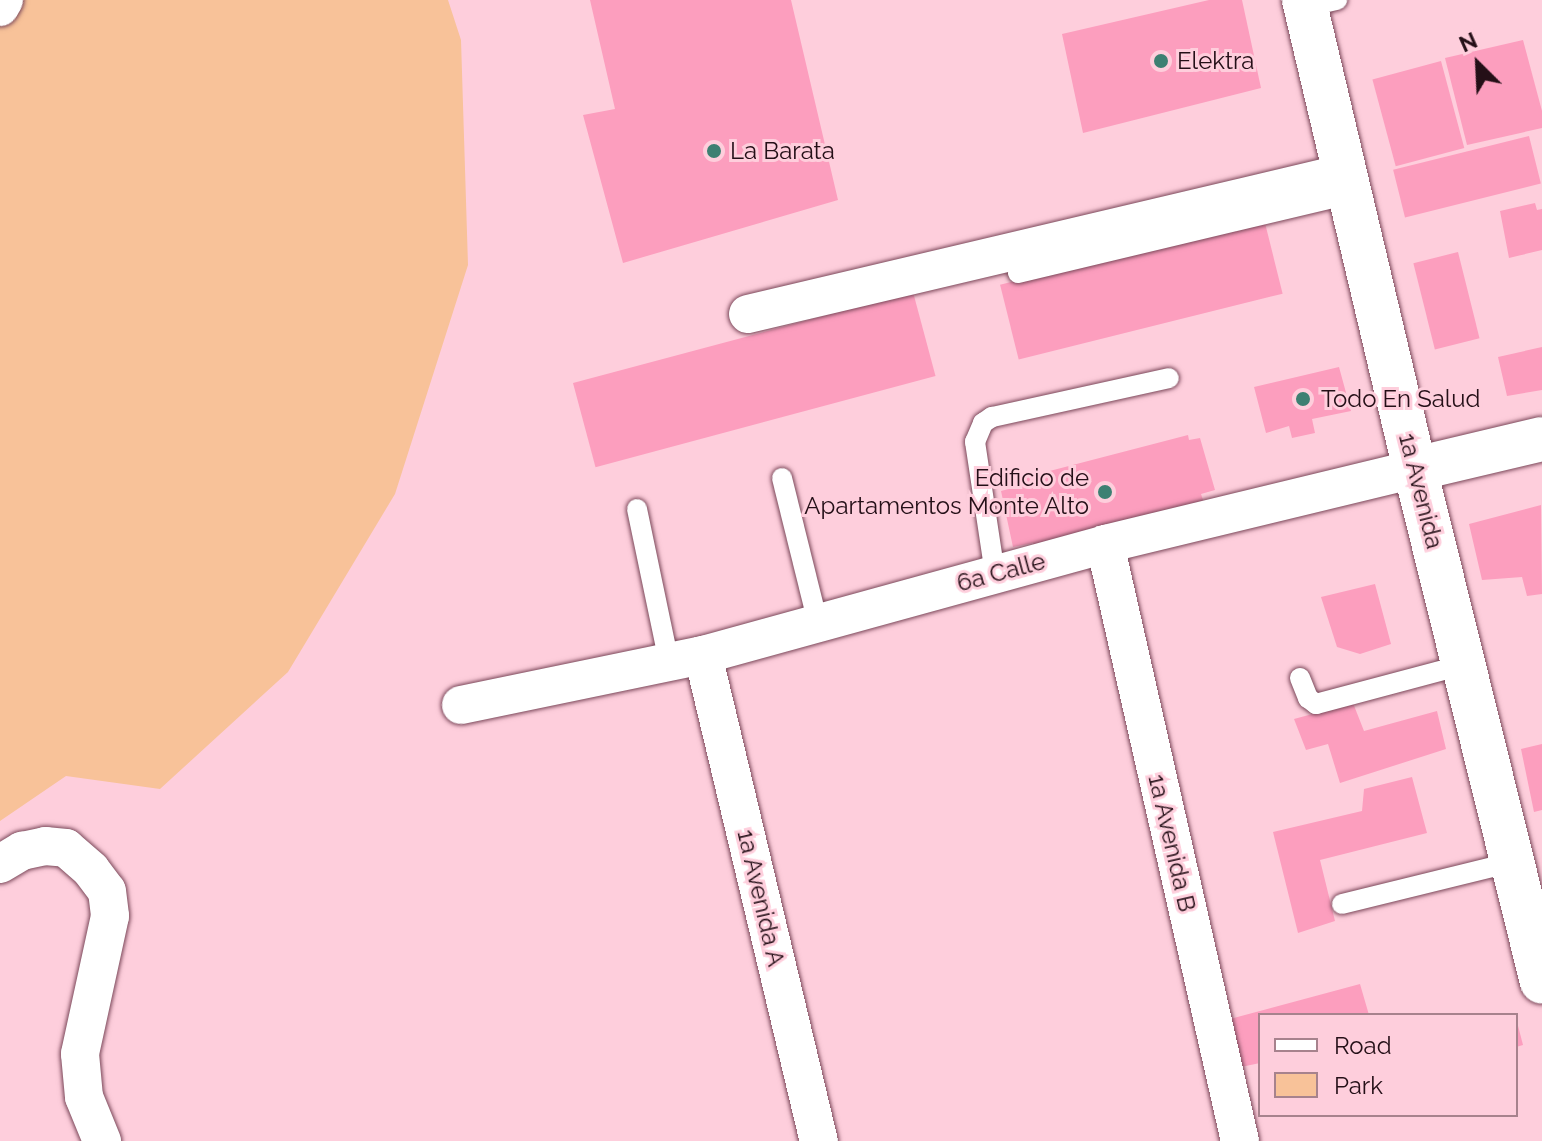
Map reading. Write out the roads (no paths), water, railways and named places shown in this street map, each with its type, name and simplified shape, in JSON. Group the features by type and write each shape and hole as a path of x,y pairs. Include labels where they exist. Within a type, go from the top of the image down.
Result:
{"main road":[{"name":"1a Avenida","path":"1316,2 1348,184 1463,665 1541,971"},
{"name":"6a Calle","path":"1415,469 1542,439"}],"street":[{"path":"0,7 4,0"},
{"path":"748,314 1348,184"},
{"name":"6a Calle","path":"461,705 686,658 1105,544 1415,469"},
{"name":"1a Avenida B","path":"1105,544 1240,1141"},
{"name":"1a Avenida A","path":"686,658 819,1141"},
{"path":"0,864 33,849 66,848 91,870 107,891 110,916 80,1054 84,1097 102,1141"}],"lane":[{"path":"1018,273 1348,184"},
{"path":"995,574 975,442 983,423 992,417 1169,378"},
{"path":"782,478 818,623"},
{"path":"637,509 686,658"},
{"path":"1300,678 1308,698 1316,704 1463,665"},
{"path":"1342,904 1513,862"}],"place":[{"name":"Elektra","path":"1161,61"},
{"name":"La Barata","path":"714,151"},
{"name":"Todo En Salud","path":"1303,399"},
{"name":"Edificio de Apartamentos Monte Alto","path":"1105,492"}]}
